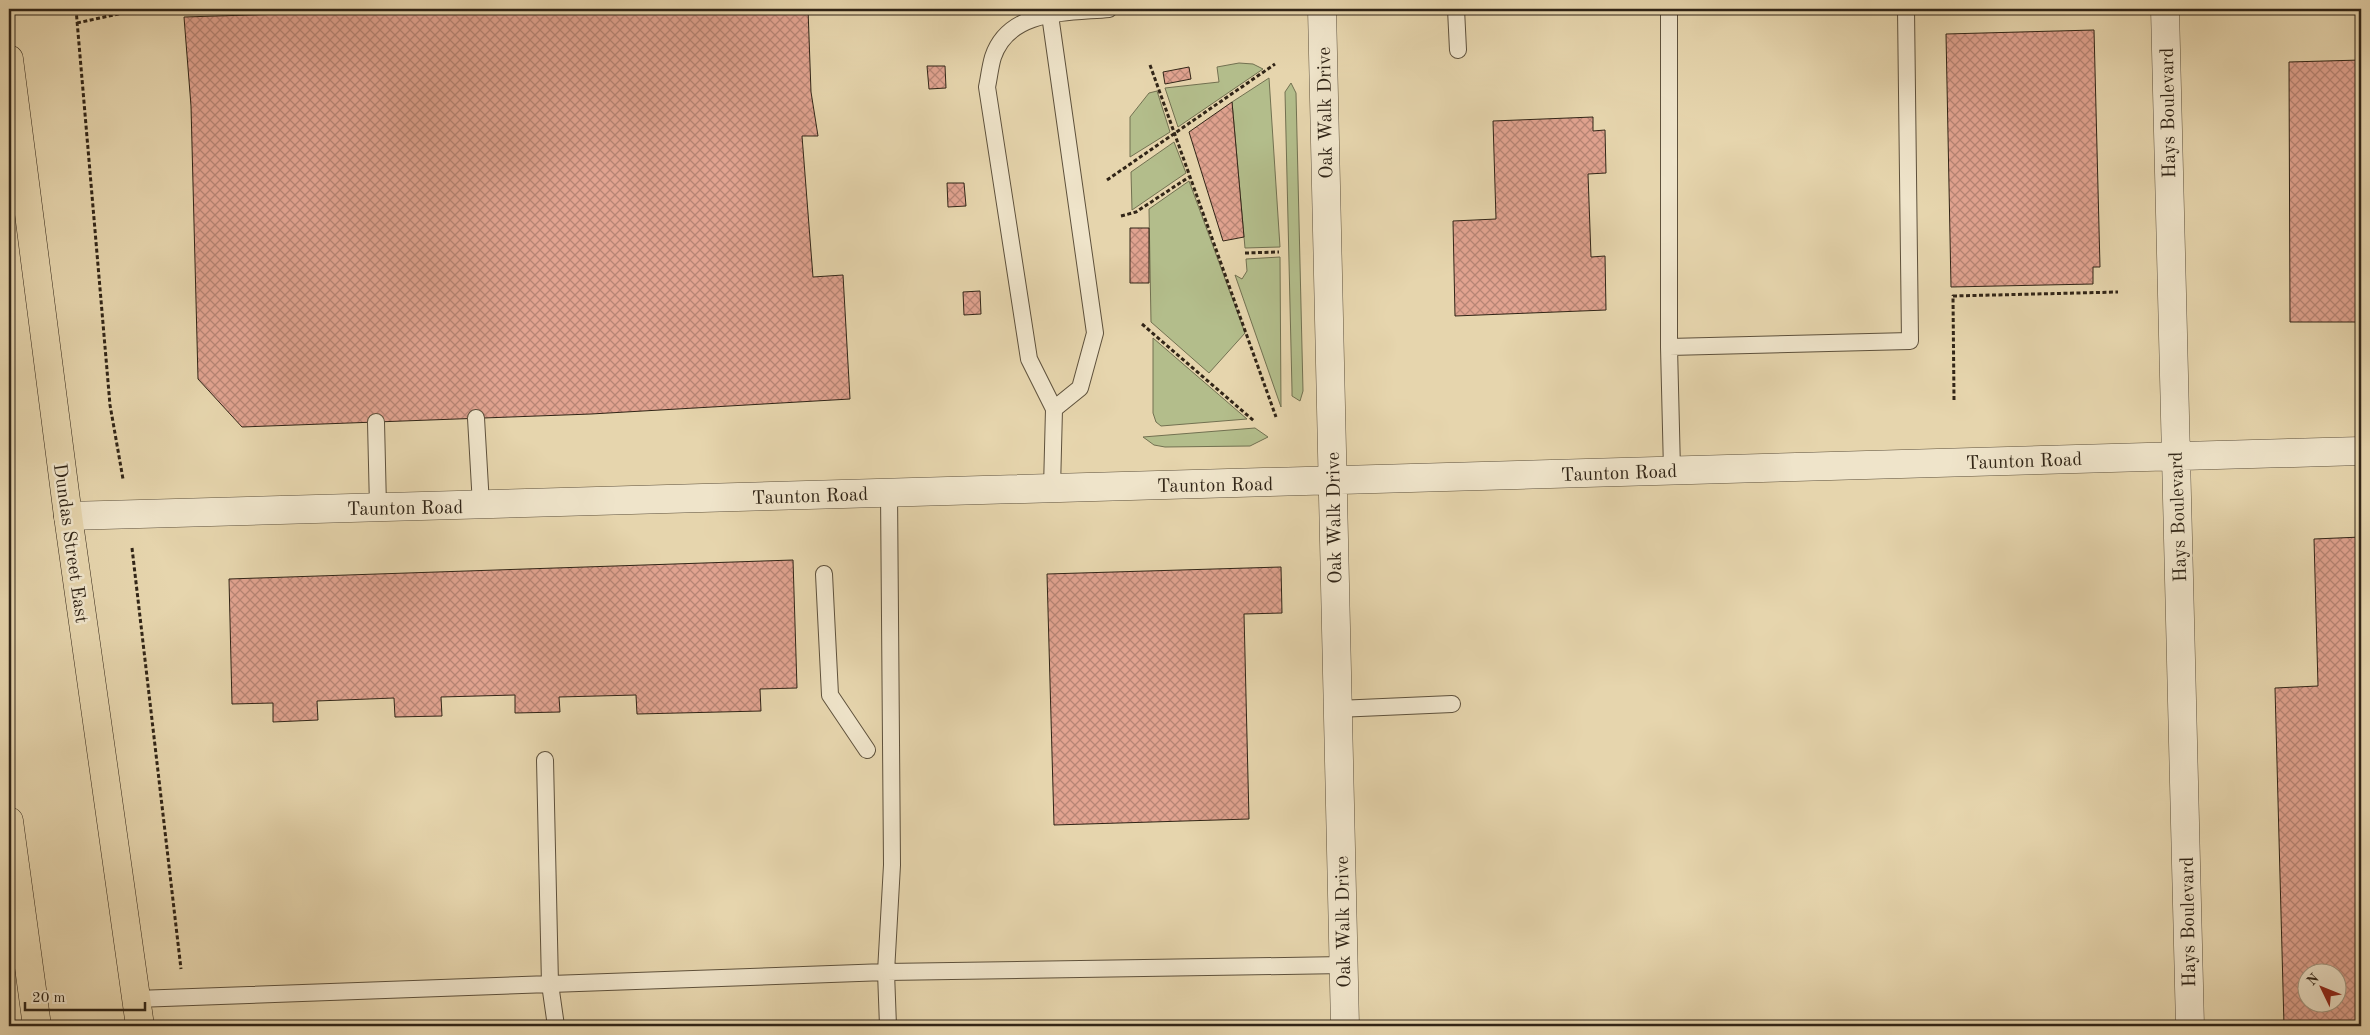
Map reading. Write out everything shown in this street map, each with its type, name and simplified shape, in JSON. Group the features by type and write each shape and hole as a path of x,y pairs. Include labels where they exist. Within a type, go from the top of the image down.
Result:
{"main road":[{"name":"Dundas Street East","path":"9,59 68,516 140,1026"},
{"path":"9,821 37,1026"}],"street":[{"name":"Oak Walk Drive","path":"1322,9 1345,1026"},
{"name":"Hays Boulevard","path":"2165,9 2190,1026"},
{"name":"Taunton Road","path":"68,516 2361,451"}],"lane":[{"path":"1052,488 1054,410 1030,358 988,88 994,56 1005,35 1024,21 1050,15 1109,9"},
{"path":"1456,9 1458,50"},
{"path":"1669,9 1669,347 1672,470"},
{"path":"1669,347 1910,341 1906,9"},
{"path":"1050,15 1094,333 1080,388 1054,410"},
{"path":"476,418 481,505"},
{"path":"376,422 378,507"},
{"path":"888,1026 886,972 892,865 889,492"},
{"path":"824,574 830,694 867,750"},
{"path":"1337,709 1452,704"},
{"path":"545,760 550,984 556,1026"},
{"path":"136,999 886,972 1344,965"}],"path":[{"path":"76,9 110,404 120,450"},
{"path":"77,23 141,9"},
{"path":"1107,180 1275,64"},
{"path":"1150,65 1276,418"},
{"path":"1121,216 1136,212 1189,177"},
{"path":"1245,253 1279,252"},
{"path":"1954,400 1952,296 2118,292"},
{"path":"1142,324 1254,422"},
{"path":"139,598 184,997"}],"green space":[{"path":"1239,63 1253,64 1263,69 1178,127 1165,88 1219,82 1217,67"},
{"path":"1269,78 1280,247 1245,248 1232,102"},
{"path":"1291,83 1296,93 1303,391 1300,401 1292,396 1285,92"},
{"path":"1157,91 1170,132 1130,157 1130,117 1149,93"},
{"path":"1174,142 1186,173 1132,210 1131,172"},
{"path":"1189,181 1245,333 1209,373 1151,322 1149,209"},
{"path":"1280,257 1281,407 1235,275 1242,279 1247,271 1246,259"},
{"path":"1153,338 1247,419 1161,426 1156,422 1153,413"},
{"path":"1255,428 1268,437 1250,446 1165,447 1154,445 1143,437"}],"building":[{"path":"448,9 808,9 811,92 818,136 802,136 813,277 843,275 850,399 591,414 242,427 198,379 191,106 184,17"},
{"path":"2094,30 2100,267 2093,267 2093,284 1951,287 1946,34"},
{"path":"2361,60 2361,322 2290,322 2289,62"},
{"path":"927,66 945,66 946,88 929,89"},
{"path":"1189,67 1191,79 1165,84 1163,72"},
{"path":"1232,102 1244,237 1223,241 1189,132"},
{"path":"1593,117 1593,131 1605,130 1606,173 1588,174 1591,257 1605,256 1606,310 1455,316 1453,221 1496,219 1493,121"},
{"path":"947,183 964,183 966,206 948,207"},
{"path":"1130,228 1149,228 1149,283 1130,283"},
{"path":"980,291 981,314 964,315 963,292"},
{"path":"2361,537 2361,1026 2284,1026 2275,688 2318,686 2314,539"},
{"path":"793,560 797,688 760,689 761,711 637,714 636,695 559,697 560,712 515,713 515,695 441,697 442,716 395,717 394,698 317,701 318,720 273,722 273,703 232,704 229,579"},
{"path":"1281,567 1282,613 1244,614 1249,819 1054,825 1047,574"}]}
